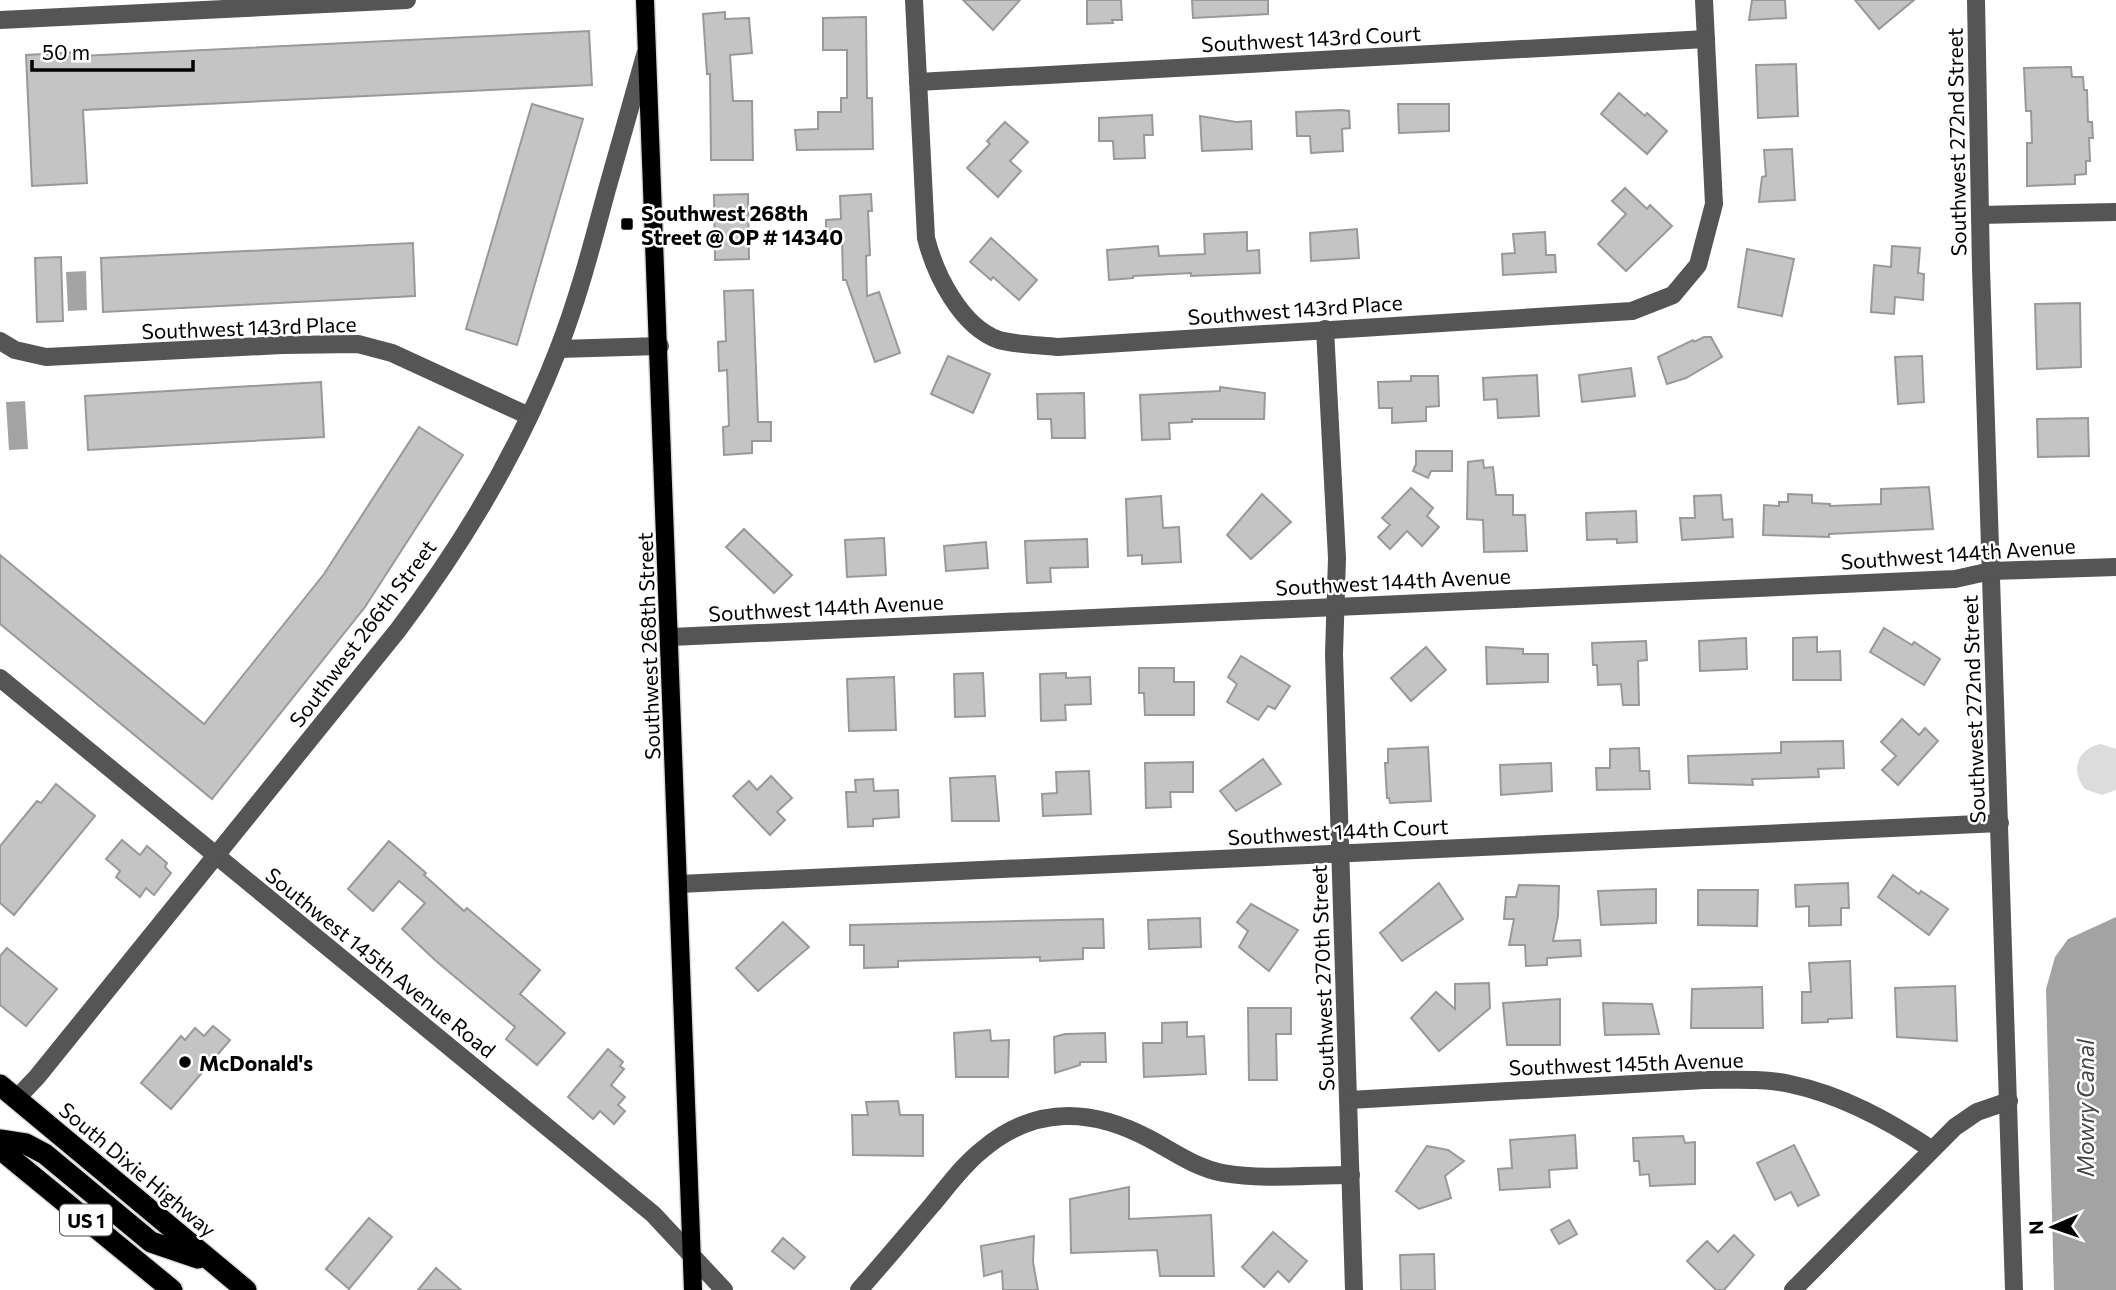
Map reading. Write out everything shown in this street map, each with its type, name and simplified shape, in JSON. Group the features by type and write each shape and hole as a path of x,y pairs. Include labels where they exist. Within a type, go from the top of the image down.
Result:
{"highway":[{"name":"South Dixie Highway","path":"0,1085 8,1098 246,1290"},
{"path":"0,1140 26,1144 45,1154 151,1242 213,1264"},
{"name":"US 1","path":"0,1149 172,1290"}],"main road":[{"name":"Southwest 268th Street","path":"645,0 694,1290"}],"street":[{"path":"0,20 268,3 407,0"},
{"path":"914,0 918,82"},
{"name":"Southwest 143rd Place","path":"918,82 926,238 932,263 967,319 999,340 1058,347 1632,312 1673,295 1699,265 1714,204 1704,0"},
{"name":"Southwest 272nd Street","path":"1976,0 1980,215 2014,1290"},
{"name":"Southwest 143rd Court","path":"918,82 1706,40"},
{"name":"Southwest 266th Street","path":"8,1098 45,1067 430,588 503,469 559,349 590,255 647,48"},
{"path":"1980,215 2116,212"},
{"name":"Southwest 270th Street","path":"1325,329 1337,558 1334,654 1354,1290"},
{"name":"Southwest 143rd Place","path":"0,341 15,350 46,357 282,345 358,344 392,353 529,416"},
{"path":"559,349 660,346"},
{"name":"Southwest 144th Avenue","path":"671,637 1955,579 1991,571 2116,567"},
{"name":"Southwest 145th Avenue Road","path":"0,678 653,1214 724,1290"},
{"name":"Southwest 144th Court","path":"678,884 2000,823"},
{"name":"Southwest 145th Avenue","path":"1349,1100 1704,1080 1758,1081 1788,1084 1842,1100 1894,1124 1931,1149"},
{"path":"1793,1290 1955,1127 1977,1111 2009,1101"},
{"path":"859,1290 982,1149 1011,1131 1040,1119 1077,1115 1114,1122 1181,1157 1221,1172 1247,1175 1350,1175"}],"shaded area":[{"path":"2101,744 2116,749 2116,790 2102,795 2085,789 2080,782 2077,768 2081,755 2086,750"}],"water":[{"path":"86,271 87,310 68,311 66,272"},
{"path":"25,401 28,449 9,450 6,402"},
{"name":"Mowry Canal","path":"2116,917 2116,1290 2054,1290 2046,989 2055,957 2068,939"}],"building":[{"path":"963,0 1020,0 993,30"},
{"path":"1087,0 1121,0 1122,20 1087,24"},
{"path":"1192,0 1268,0 1268,14 1193,18"},
{"path":"1752,0 1785,0 1786,18 1749,20"},
{"path":"1855,0 1914,0 1879,29"},
{"path":"725,12 725,19 749,18 752,53 730,55 733,101 752,101 753,160 711,160 710,74 707,74 703,14"},
{"path":"866,17 867,98 872,98 873,149 797,150 795,130 818,129 818,112 841,112 841,98 847,98 847,50 823,50 823,18"},
{"path":"589,31 592,85 83,110 87,183 32,186 26,55 81,52 81,56"},
{"path":"1796,64 1798,116 1758,118 1756,65"},
{"path":"2071,67 2072,77 2083,77 2084,90 2087,90 2088,122 2092,122 2093,138 2089,138 2090,161 2086,161 2086,174 2075,175 2075,184 2027,186 2027,143 2032,143 2031,111 2026,111 2024,68"},
{"path":"1619,93 1667,131 1647,154 1601,114"},
{"path":"532,104 583,119 517,345 466,329"},
{"path":"1398,104 1449,104 1449,131 1399,133"},
{"path":"1349,111 1350,128 1342,129 1343,151 1311,153 1310,136 1297,136 1296,112"},
{"path":"1152,115 1153,135 1144,135 1145,158 1114,159 1113,141 1099,141 1099,118"},
{"path":"1200,116 1236,122 1251,121 1252,149 1202,151"},
{"path":"1005,122 1028,142 1010,161 1021,171 998,197 967,168 990,144 987,141"},
{"path":"1792,149 1795,200 1759,202 1762,177 1766,176 1764,150"},
{"path":"1625,188 1647,209 1650,205 1672,226 1626,271 1598,244 1626,214 1612,201"},
{"path":"748,194 749,259 715,260 714,195"},
{"path":"871,194 872,211 868,211 870,255 866,256 867,296 879,292 900,353 875,362 846,280 843,280 842,240 826,241 826,220 841,219 840,196"},
{"path":"1357,229 1359,258 1311,261 1310,233"},
{"path":"1247,232 1247,251 1259,250 1260,273 1191,276 1191,273 1109,280 1107,250 1158,246 1159,256 1205,254 1204,234"},
{"path":"1545,232 1546,255 1555,255 1556,272 1503,275 1502,254 1515,253 1513,234"},
{"path":"991,238 1037,280 1019,300 993,277 991,280 970,262"},
{"path":"413,243 415,296 103,312 101,258"},
{"path":"1892,246 1920,248 1918,273 1924,274 1923,300 1895,297 1894,314 1871,312 1874,265 1891,267"},
{"path":"1747,249 1794,259 1782,316 1738,307"},
{"path":"61,257 63,321 37,322 35,258"},
{"path":"753,290 758,422 771,422 771,441 752,441 752,453 724,455 723,427 729,426 727,370 719,371 718,342 726,341 724,291"},
{"path":"2080,303 2081,367 2037,369 2035,304"},
{"path":"1704,337 1711,337 1722,357 1686,378 1667,384 1658,357"},
{"path":"948,356 990,374 973,413 931,394"},
{"path":"1922,356 1924,402 1898,404 1895,357"},
{"path":"1631,368 1635,396 1582,402 1579,375"},
{"path":"1537,375 1539,416 1498,418 1497,399 1484,400 1483,378"},
{"path":"1411,376 1438,376 1439,406 1426,407 1426,421 1392,423 1392,408 1379,408 1378,382 1411,381"},
{"path":"321,382 324,437 88,450 85,396"},
{"path":"1220,387 1265,393 1264,419 1192,419 1192,422 1169,423 1170,439 1142,440 1140,395 1220,391"},
{"path":"1084,393 1085,438 1052,438 1051,419 1038,419 1037,394"},
{"path":"2088,418 2089,456 2038,457 2037,419"},
{"path":"419,427 463,455 365,607 212,799 0,624 0,555 204,724 324,574"},
{"path":"1416,451 1452,451 1452,471 1431,471 1428,478 1413,471"},
{"path":"1483,460 1484,468 1493,467 1496,495 1513,495 1513,515 1525,515 1527,551 1484,552 1483,520 1467,519 1468,462"},
{"path":"1929,487 1933,529 1829,534 1829,537 1763,535 1764,505 1779,506 1779,502 1788,502 1788,494 1812,495 1812,503 1830,506 1881,504 1881,489"},
{"path":"1411,488 1433,508 1427,516 1439,527 1422,546 1407,531 1390,549 1378,537 1390,525 1382,518"},
{"path":"1262,494 1291,522 1251,559 1227,535"},
{"path":"1721,495 1723,520 1732,519 1733,537 1682,540 1680,518 1695,518 1694,496"},
{"path":"1161,496 1163,528 1179,527 1181,562 1142,564 1142,555 1128,556 1126,499"},
{"path":"1636,511 1637,542 1617,543 1617,539 1587,540 1586,513"},
{"path":"744,529 792,575 774,593 726,547"},
{"path":"884,538 886,575 847,577 845,540"},
{"path":"1087,539 1088,567 1050,568 1051,582 1027,583 1025,541"},
{"path":"986,542 988,568 946,571 944,546"},
{"path":"1884,628 1912,645 1914,642 1940,659 1924,685 1870,652"},
{"path":"1817,637 1817,652 1840,651 1841,680 1793,680 1793,638"},
{"path":"1746,638 1747,669 1700,671 1699,641"},
{"path":"1646,641 1647,660 1638,661 1639,705 1623,705 1621,684 1598,685 1597,665 1593,665 1592,643"},
{"path":"1426,647 1446,670 1411,701 1391,678"},
{"path":"1486,647 1523,649 1523,654 1548,654 1548,682 1487,684"},
{"path":"1241,656 1290,686 1275,709 1268,706 1258,720 1227,702 1237,684 1228,677"},
{"path":"1139,668 1174,668 1174,682 1194,682 1194,715 1145,715 1144,693 1139,693"},
{"path":"983,673 985,716 955,717 954,674"},
{"path":"1066,673 1066,678 1090,677 1091,704 1065,705 1066,720 1041,721 1040,674"},
{"path":"894,677 896,730 849,731 847,679"},
{"path":"1902,719 1919,735 1925,728 1938,741 1898,785 1882,770 1896,756 1881,742"},
{"path":"1843,741 1844,768 1818,769 1819,777 1752,779 1753,785 1689,783 1688,756 1781,753 1781,742"},
{"path":"1428,747 1431,801 1390,803 1387,798 1385,763 1388,763 1388,749"},
{"path":"1639,748 1640,771 1649,771 1650,789 1597,790 1596,768 1610,768 1610,749"},
{"path":"1263,759 1281,784 1236,811 1220,791"},
{"path":"1193,762 1193,792 1170,792 1171,807 1146,808 1145,763"},
{"path":"1551,763 1552,791 1501,795 1500,765"},
{"path":"1089,771 1091,814 1043,816 1042,794 1057,793 1056,772"},
{"path":"771,776 792,798 777,812 785,820 770,835 733,796 749,781 757,790"},
{"path":"995,776 999,821 952,821 950,778"},
{"path":"873,779 874,791 898,790 899,817 873,819 873,826 848,827 846,792 856,792 855,780"},
{"path":"56,784 95,816 14,915 0,903 0,846 37,801 41,803"},
{"path":"122,840 140,855 147,846 167,863 165,867 171,873 154,895 146,888 140,897 116,877 120,871 106,859"},
{"path":"389,841 464,911 467,908 540,970 520,994 565,1033 537,1065 506,1039 515,1027 402,929 425,903 399,881 373,911 348,889"},
{"path":"1893,875 1919,894 1921,891 1948,909 1929,935 1878,897"},
{"path":"1439,883 1463,919 1402,961 1380,933"},
{"path":"1848,883 1849,908 1841,908 1841,925 1809,926 1809,906 1796,907 1795,885"},
{"path":"1519,885 1559,886 1558,916 1553,941 1580,940 1581,956 1547,958 1547,965 1526,966 1525,945 1509,945 1514,919 1504,919 1506,897 1516,897"},
{"path":"1656,889 1656,923 1601,925 1598,891"},
{"path":"1698,890 1758,890 1757,926 1698,925"},
{"path":"1251,904 1298,930 1269,971 1239,947 1248,931 1237,922"},
{"path":"1200,918 1201,947 1149,949 1148,920"},
{"path":"1103,919 1104,948 1083,948 1083,959 1040,961 1040,957 898,961 898,967 864,968 864,945 850,945 850,925"},
{"path":"783,922 809,947 758,991 736,968"},
{"path":"7,948 57,989 26,1026 0,1005 0,956"},
{"path":"1850,961 1852,1018 1802,1023 1802,992 1811,992 1809,963"},
{"path":"1489,983 1490,1008 1439,1051 1411,1018 1436,992 1455,1009 1455,984"},
{"path":"1955,986 1957,1041 1897,1037 1895,988"},
{"path":"1762,987 1763,1028 1691,1028 1692,989"},
{"path":"1560,999 1560,1045 1507,1045 1503,1003"},
{"path":"1603,1003 1652,1004 1659,1034 1605,1035"},
{"path":"1248,1008 1291,1008 1291,1034 1276,1034 1277,1080 1249,1080"},
{"path":"1187,1022 1187,1037 1204,1036 1206,1074 1144,1077 1143,1043 1162,1043 1162,1023"},
{"name":"McDonald's","path":"213,1026 230,1040 171,1109 141,1083 181,1036 185,1040 195,1028 204,1036"},
{"path":"990,1030 991,1041 1009,1040 1008,1077 956,1077 954,1033"},
{"path":"1105,1033 1106,1062 1080,1062 1080,1065 1055,1073 1054,1037 1065,1034"},
{"path":"608,1049 623,1062 620,1066 624,1069 611,1085 625,1097 618,1105 625,1111 614,1124 600,1111 593,1119 568,1097"},
{"path":"898,1101 900,1115 923,1115 923,1156 853,1155 852,1115 868,1115 866,1102"},
{"path":"1575,1135 1577,1168 1549,1170 1550,1187 1500,1190 1498,1169 1512,1168 1510,1140"},
{"path":"1683,1136 1685,1143 1695,1142 1695,1184 1650,1186 1649,1174 1640,1175 1639,1161 1634,1161 1633,1138"},
{"path":"1794,1145 1819,1195 1798,1206 1791,1192 1775,1200 1757,1163"},
{"path":"1427,1146 1448,1150 1464,1161 1445,1176 1451,1198 1419,1209 1396,1191"},
{"path":"1129,1187 1129,1219 1211,1215 1214,1276 1160,1276 1157,1250 1071,1253 1070,1199"},
{"path":"369,1218 392,1237 349,1289 326,1269"},
{"path":"1569,1220 1577,1234 1559,1244 1551,1230"},
{"path":"1273,1232 1307,1261 1289,1282 1278,1271 1264,1287 1242,1267"},
{"path":"1734,1235 1754,1255 1724,1290 1716,1290 1687,1261 1707,1241 1718,1252"},
{"path":"1034,1236 1033,1262 1038,1290 1003,1290 1002,1271 984,1276 981,1246"},
{"path":"783,1238 805,1257 794,1269 772,1251"},
{"path":"1434,1254 1435,1290 1401,1290 1400,1255"},
{"path":"436,1268 461,1290 418,1290"}],"place":[{"name":"Southwest 268th Street @ OP # 14340","path":"627,224"},
{"name":"McDonald's","path":"185,1062"}]}
